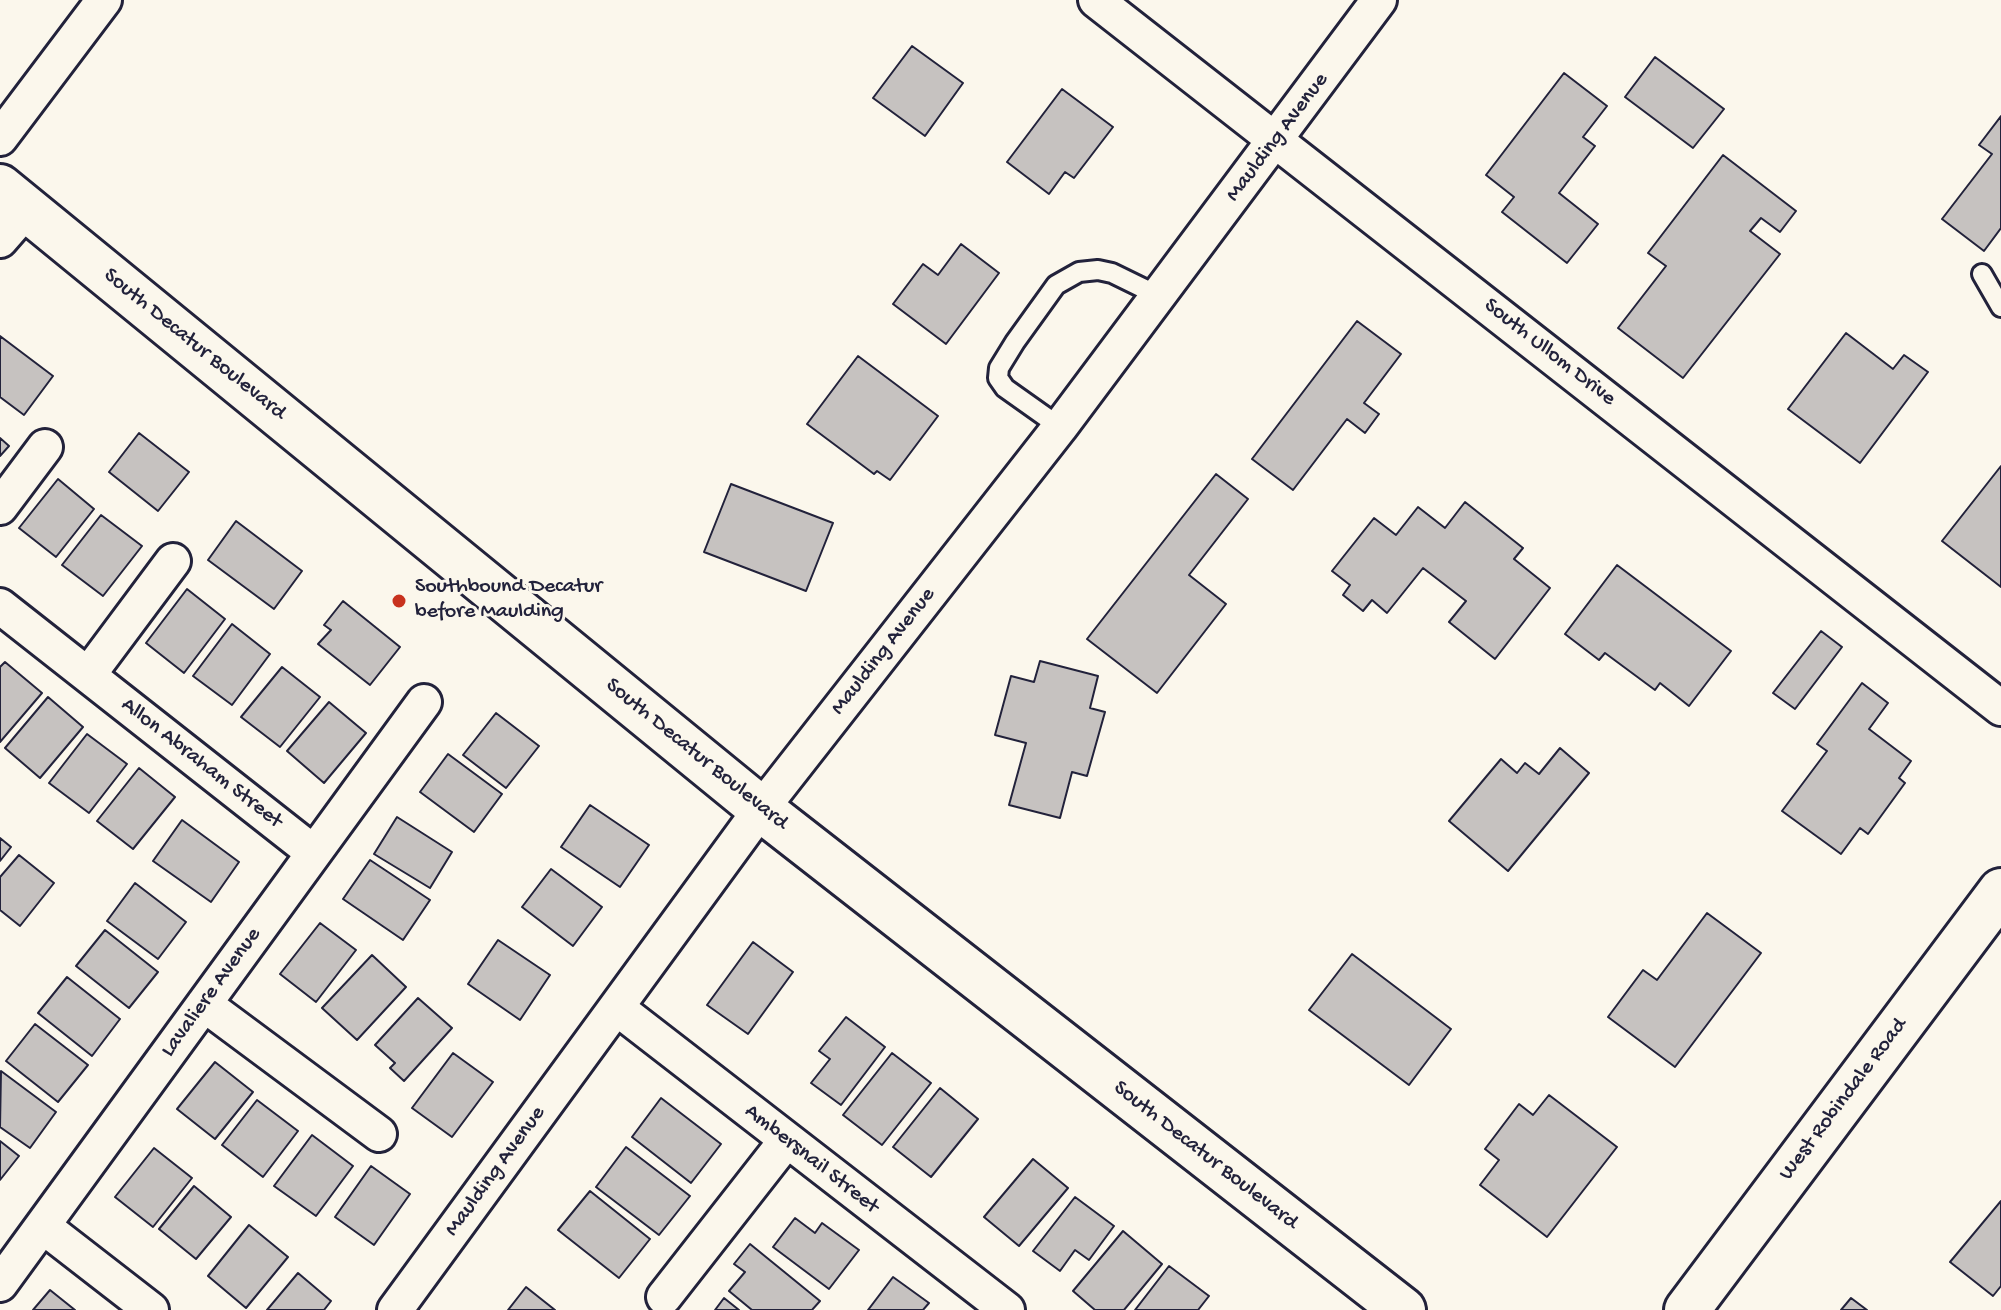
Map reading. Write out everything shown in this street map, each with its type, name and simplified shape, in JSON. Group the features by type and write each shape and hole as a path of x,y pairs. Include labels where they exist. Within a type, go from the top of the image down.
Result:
{"main road":[{"name":"South Decatur Boulevard","path":"9,212 761,809 1403,1310"},
{"name":"West Robindale Road","path":"1687,1310 2001,891"}],"street":[{"path":"0,138 104,0"},
{"name":"South Ullom Drive","path":"1096,0 2001,708"},
{"name":"Maulding Avenue","path":"395,1310 761,809 1060,427 1379,0"},
{"path":"0,507 45,447"},
{"path":"88,675 173,561"},
{"name":"Allon Abraham Street","path":"0,606 314,853"},
{"name":"Lavaliere Avenue","path":"0,1284 424,702"},
{"path":"204,1004 379,1134"},
{"name":"Ambersnail Street","path":"617,1008 1007,1310"},
{"path":"664,1297 786,1141"},
{"path":"44,1227 151,1310"}],"lane":[{"path":"1060,427 1005,388 998,378 999,368 1015,342 1056,285 1079,272 1098,270 1112,273 1159,296"},
{"path":"1982,274 2001,307"}],"building":[{"path":"912,46 963,83 925,136 873,98"},
{"path":"1655,57 1724,109 1693,148 1625,97"},
{"path":"1564,73 1607,106 1583,137 1595,146 1559,193 1598,224 1567,263 1502,212 1514,197 1486,175"},
{"path":"1062,89 1113,127 1074,178 1065,172 1049,194 1007,162"},
{"path":"2001,116 2001,228 1984,251 1942,219 1992,154 1979,145"},
{"path":"1723,155 1796,211 1780,232 1761,218 1750,231 1780,254 1683,378 1618,328 1666,266 1648,253"},
{"path":"961,244 999,273 946,344 893,304 923,264 938,275"},
{"path":"1357,321 1401,354 1364,403 1379,414 1365,433 1347,419 1293,490 1252,459"},
{"path":"1846,333 1893,369 1904,355 1928,372 1860,463 1788,409"},
{"path":"0,336 53,376 24,415 0,397"},
{"path":"858,356 938,416 890,480 877,471 874,474 807,424"},
{"path":"139,433 189,472 158,511 109,472"},
{"path":"0,438 9,446 0,456"},
{"path":"2001,466 2001,587 1942,541"},
{"path":"1216,474 1248,499 1189,575 1226,604 1157,693 1087,639"},
{"path":"58,479 94,509 56,557 19,528"},
{"path":"731,484 833,523 806,591 704,552"},
{"path":"1465,502 1523,548 1514,559 1550,588 1495,659 1449,622 1466,601 1423,568 1387,613 1372,600 1363,611 1343,595 1350,585 1332,571 1374,518 1396,535 1418,507 1445,528"},
{"path":"101,515 142,546 103,596 62,565"},
{"path":"236,521 302,571 274,609 208,560"},
{"path":"1617,565 1731,651 1689,706 1660,683 1655,690 1605,653 1599,660 1565,634"},
{"path":"187,589 225,619 184,673 146,643"},
{"path":"343,601 400,647 370,685 318,644 331,630 324,625"},
{"path":"232,624 270,654 232,705 193,676"},
{"path":"1821,631 1842,647 1795,709 1773,693"},
{"path":"1040,661 1098,676 1090,708 1105,712 1087,776 1072,772 1060,818 1009,805 1026,743 995,735 1011,676 1034,682"},
{"path":"5,662 42,693 0,742 0,667"},
{"path":"282,667 320,697 280,747 241,717"},
{"path":"1862,683 1888,703 1869,729 1911,761 1899,778 1905,783 1868,834 1860,828 1841,854 1782,811 1827,751 1817,744"},
{"path":"48,697 83,727 40,778 5,748"},
{"path":"329,702 366,733 324,783 287,751"},
{"path":"496,713 539,746 506,788 463,755"},
{"path":"87,734 127,764 89,813 49,783"},
{"path":"1560,748 1589,773 1508,871 1449,821 1501,759 1517,773 1525,763 1539,774"},
{"path":"448,754 502,794 474,832 420,792"},
{"path":"139,768 175,797 133,849 97,821"},
{"path":"590,805 649,845 620,887 561,847"},
{"path":"397,817 452,852 430,888 374,854"},
{"path":"182,820 239,862 211,902 153,861"},
{"path":"0,838 11,847 0,861"},
{"path":"19,855 54,883 20,926 0,910 0,877"},
{"path":"370,860 430,900 403,940 343,899"},
{"path":"551,869 602,907 573,946 522,907"},
{"path":"135,883 186,922 158,959 107,921"},
{"path":"1707,913 1761,953 1675,1067 1608,1017 1643,970 1657,980"},
{"path":"320,923 356,950 316,1002 280,974"},
{"path":"105,930 158,972 129,1008 76,966"},
{"path":"498,940 550,975 520,1020 468,984"},
{"path":"753,942 793,972 748,1034 707,1005"},
{"path":"1352,954 1451,1029 1409,1085 1309,1010"},
{"path":"372,955 406,987 357,1040 322,1008"},
{"path":"67,977 120,1019 92,1056 38,1013"},
{"path":"418,998 452,1028 404,1081 390,1068 395,1063 375,1045"},
{"path":"846,1017 885,1047 841,1105 811,1083 830,1059 819,1051"},
{"path":"35,1024 88,1065 58,1102 6,1061"},
{"path":"453,1053 493,1082 452,1137 412,1108"},
{"path":"892,1053 931,1083 882,1145 843,1115"},
{"path":"215,1062 253,1092 215,1139 177,1109"},
{"path":"1,1071 56,1112 30,1148 0,1127"},
{"path":"940,1088 978,1119 931,1177 893,1147"},
{"path":"1549,1095 1617,1147 1547,1237 1480,1185 1499,1160 1485,1149 1519,1104 1533,1115"},
{"path":"661,1098 721,1144 691,1183 632,1137"},
{"path":"257,1100 298,1131 263,1177 222,1145"},
{"path":"312,1135 353,1166 316,1216 274,1186"},
{"path":"0,1141 19,1156 0,1180"},
{"path":"626,1147 690,1196 659,1235 596,1187"},
{"path":"154,1148 192,1178 153,1227 115,1197"},
{"path":"1033,1159 1068,1188 1019,1246 984,1217"},
{"path":"371,1166 410,1194 374,1245 335,1217"},
{"path":"194,1186 231,1217 196,1259 159,1229"},
{"path":"590,1191 650,1239 619,1278 558,1230"},
{"path":"1075,1197 1114,1226 1089,1260 1075,1250 1060,1271 1033,1251"},
{"path":"2001,1201 2001,1286 1993,1296 1950,1262"},
{"path":"795,1218 815,1233 822,1223 859,1250 829,1289 773,1247"},
{"path":"249,1225 288,1257 246,1308 208,1276"},
{"path":"1123,1231 1162,1264 1124,1310 1095,1310 1073,1291"},
{"path":"750,1244 820,1301 812,1310 752,1310 729,1291 745,1272 734,1264"},
{"path":"1169,1266 1209,1296 1198,1310 1135,1310"},
{"path":"298,1273 331,1301 324,1310 267,1310"},
{"path":"893,1277 929,1303 923,1310 868,1310"},
{"path":"526,1287 555,1310 508,1310"},
{"path":"50,1290 75,1310 33,1310"},
{"path":"724,1298 739,1310 715,1310"},
{"path":"1851,1298 1867,1310 1841,1310"}],"place":[{"name":"Southbound Decatur before Maulding","path":"399,601"}]}
